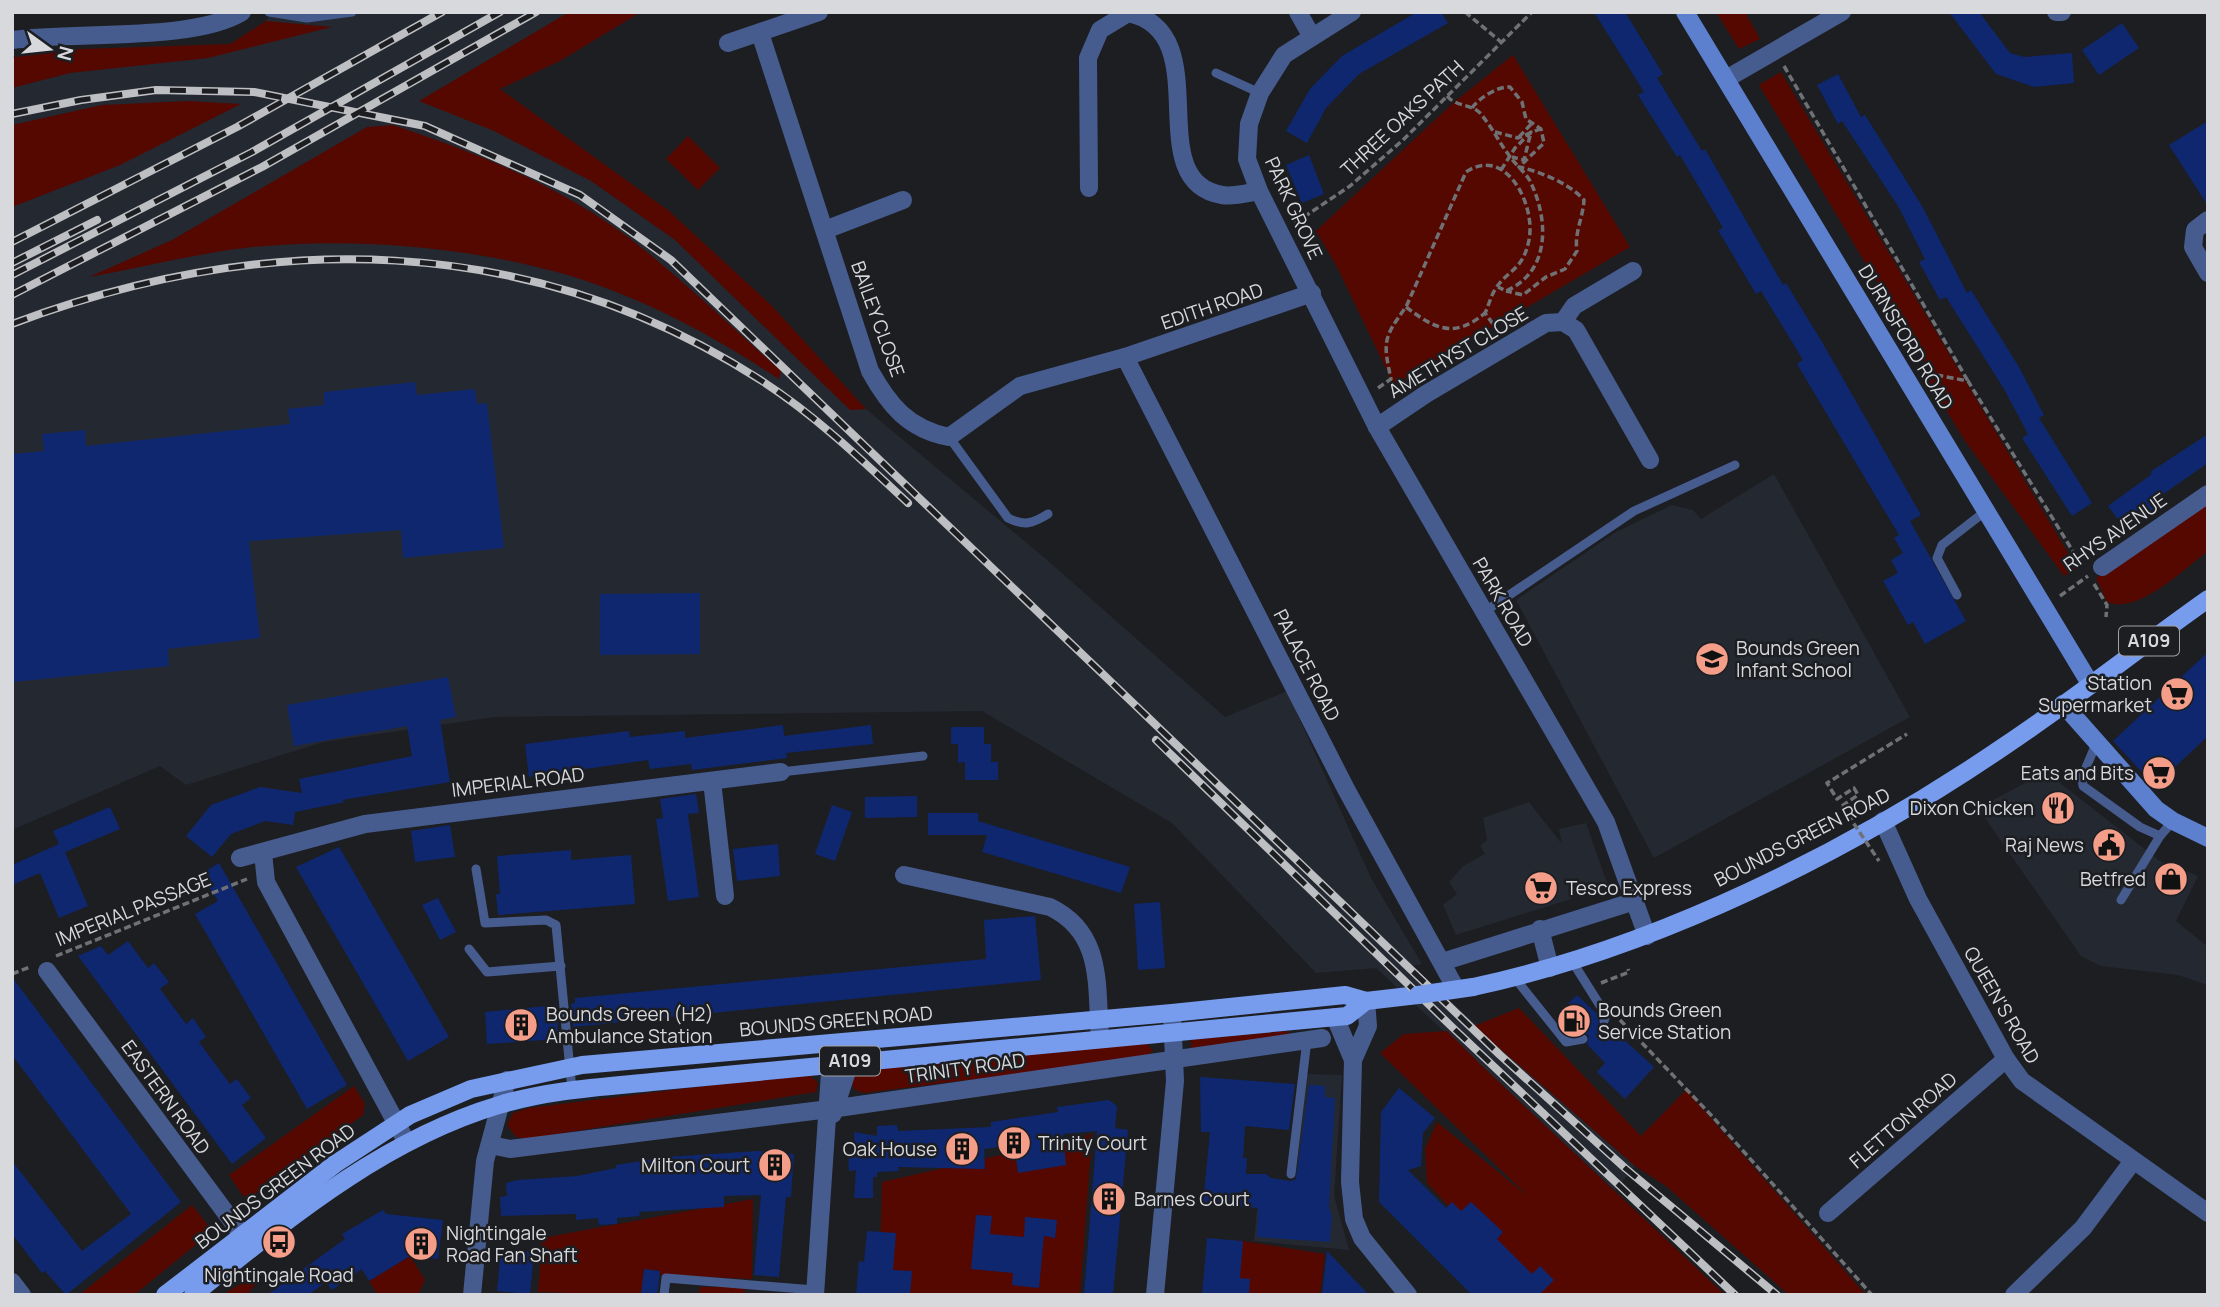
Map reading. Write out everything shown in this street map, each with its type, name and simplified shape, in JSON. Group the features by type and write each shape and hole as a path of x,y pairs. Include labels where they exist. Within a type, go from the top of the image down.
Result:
{"main road":[{"name":"DURNSFORD ROAD","path":"1685,12 2046,606 2091,685"},
{"name":"BOUNDS GREEN ROAD","path":"165,1295 406,1142 502,1104 572,1090 830,1063 1347,1016 1374,1001 1455,979 1513,977 1550,968 1647,936 1799,866 1883,821 1998,750 2208,599"},
{"path":"2063,704 2156,809 2173,821 2208,838"},
{"name":"BOUNDS GREEN ROAD","path":"193,1295 247,1242 335,1164 395,1124 443,1099 507,1080 570,1068 1345,995 1374,1001"}],"street":[{"path":"12,40 52,34 185,30 225,23 242,12"},
{"path":"728,43 819,12"},
{"path":"1298,12 1312,37"},
{"name":"PARK GROVE","path":"1312,293 1259,191 1247,159 1249,124 1261,93 1284,55 1352,12"},
{"path":"1726,79 1842,12"},
{"path":"2056,12 2062,12"},
{"path":"1088,188 1088,58 1100,30 1128,13 1142,16 1156,24 1172,51 1177,66 1178,132 1194,181 1207,191 1223,196 1259,191"},
{"name":"BAILEY CLOSE","path":"760,33 870,371 888,403 918,428 949,437"},
{"path":"825,230 904,200"},
{"path":"2208,220 2195,230 2193,247 2208,273"},
{"name":"AMETHYST CLOSE","path":"1377,427 1507,345 1546,323 1563,322 1574,306 1633,271"},
{"name":"EDITH ROAD","path":"1125,356 1312,293"},
{"name":"PARK ROAD","path":"1312,293 1377,427 1606,822 1647,936"},
{"path":"1563,322 1576,330 1650,460"},
{"path":"949,437 1020,386 1125,356"},
{"name":"PALACE ROAD","path":"1125,356 1404,899 1455,979"},
{"name":"RHYS AVENUE","path":"2095,572 2208,494"},
{"name":"IMPERIAL ROAD","path":"240,858 264,862 365,824 781,772"},
{"path":"712,781 725,896"},
{"name":"QUEEN'S ROAD","path":"1883,821 1915,890 2006,1059 2022,1081 2208,1213"},
{"path":"264,862 266,882 406,1142"},
{"path":"904,875 1050,907 1069,916 1091,948 1100,1038"},
{"path":"1455,979 1540,929 1635,901"},
{"path":"1540,929 1550,968"},
{"name":"EASTERN ROAD","path":"47,963 247,1242"},
{"path":"1374,1001 1367,1027 1353,1060 1350,1182 1354,1219 1362,1238 1408,1295"},
{"path":"1155,1295 1175,1059 1172,1013"},
{"path":"1335,1017 1353,1060"},
{"name":"TRINITY ROAD","path":"490,1145 510,1149 1314,1039"},
{"path":"815,1292 828,1129 857,1041"},
{"path":"832,1043 830,1063 834,1106"},
{"name":"FLETTON ROAD","path":"1828,1213 2006,1059"},
{"path":"472,1295 485,1161 507,1080"},
{"path":"2014,1295 2083,1227 2133,1161"},
{"path":"12,1282 22,1295"}],"lane":[{"path":"269,12 307,18 352,12"},
{"path":"1216,73 1261,93"},
{"path":"949,437 1008,518 1022,525 1034,523 1048,514"},
{"path":"1484,612 1634,511 1735,465"},
{"path":"1957,595 1937,558 1942,545 1987,510"},
{"path":"2096,744 2082,777 2083,786 2131,821 2160,835"},
{"path":"781,772 923,756"},
{"path":"2121,900 2160,835 2173,821"},
{"path":"475,869 485,923 551,921 557,930 572,1090"},
{"path":"469,949 487,971 561,966"},
{"path":"1572,961 1606,1015 1604,1021"},
{"path":"1513,977 1566,1042 1583,1040"},
{"path":"1291,1174 1314,1039"},
{"path":"664,1295 666,1278 815,1292"}],"path":[{"path":"1465,12 1501,43"},
{"name":"THREE OAKS PATH","path":"1281,232 1350,186 1532,12"},
{"path":"1783,64 1968,381 2095,572 2107,606 2106,617"},
{"path":"1472,108 1504,86 1510,87 1522,102 1526,119 1541,129 1544,143 1519,167"},
{"path":"1447,96 1453,103 1477,110 1530,180 1541,210 1543,245 1533,271 1519,285 1506,291"},
{"path":"1515,148 1516,138 1533,122"},
{"path":"1493,131 1516,138 1541,129"},
{"path":"1524,160 1531,132"},
{"path":"1501,170 1515,148 1531,132"},
{"path":"1510,157 1524,160"},
{"path":"1363,399 1391,379 1384,345 1392,326 1406,307 1466,172 1478,164 1489,163 1501,170 1520,189 1529,211 1531,229 1521,262 1497,286 1485,313 1473,323 1456,330 1440,328 1406,307"},
{"path":"1497,286 1523,295 1546,277 1565,270 1577,251 1575,239 1583,215 1584,200 1573,187 1552,181 1541,172 1519,167"},
{"path":"1485,313 1507,345"},
{"path":"1926,373 1968,381"},
{"name":"RHYS AVENUE","path":"2046,606 2095,572"},
{"path":"1879,861 1842,806 1858,795 1854,788 1837,799 1827,783 1907,734"},
{"name":"IMPERIAL PASSAGE","path":"12,974 47,963 264,862"},
{"path":"1597,988 1600,984 1629,972 1628,969"},
{"path":"1613,1010 1872,1295"}],"shaded area":[{"path":"272,12 641,12 560,61 500,89 669,211 772,306 866,409 1046,559 1225,717 1287,691 1371,878 1422,964 1411,966 1635,1166 1615,1191 1376,968 1316,973 1172,823 982,711 495,717 323,742 186,785 160,766 12,830 12,57 50,50 230,44 262,26"},
{"path":"569,12 641,12 560,61 500,89 669,211 772,306 866,409 850,410 675,240 591,181 494,131 419,101"},
{"path":"1716,12 1745,12 1760,39 1739,49"},
{"path":"266,21 332,27 208,58 70,73 12,88 12,57 50,50 230,44"},
{"path":"1513,55 1630,247 1394,385 1337,267 1316,231 1453,103"},
{"path":"1781,72 2077,568 2064,576 1965,441 1929,382 1934,378 1759,85"},
{"path":"188,101 241,104 120,165 12,207 12,125 102,105"},
{"path":"393,125 520,174 610,224 674,275 781,371 779,379 688,325 631,298 588,281 492,257 390,245 291,244 186,257 89,277 172,240 367,127"},
{"path":"688,136 720,168 698,190 666,159"},
{"name":"Bounds Green Infant School","path":"1774,474 1910,717 1654,858 1516,600 1616,532 1672,505 1693,510 1701,519"},
{"path":"2208,500 2208,551 2146,596 2119,604 2107,602 2096,578"},
{"path":"2046,772 2160,861 2198,876 2176,921 2208,947 2208,985 2178,975 2101,966 2081,956 1978,808"},
{"path":"1529,802 1562,844 1559,829 1586,823 1607,883 1572,892 1571,899 1456,935 1443,905 1457,894 1449,882 1463,866 1485,854 1480,846 1487,840 1483,818"},
{"path":"1519,1008 1641,1136 1686,1090 1866,1295 1789,1295 1666,1186 1635,1166 1474,1026"},
{"path":"1288,1031 1289,1035 1191,1050 1191,1040 1196,1039"},
{"path":"1447,1031 1725,1295 1530,1295 1427,1183 1425,1149 1437,1122 1530,1198 1380,1053 1404,1034"},
{"path":"1146,1043 1153,1050 1147,1057 864,1093 855,1090 851,1082 857,1070"},
{"path":"807,1073 818,1083 816,1092 527,1139 516,1137 507,1125 513,1113 529,1108"},
{"path":"1307,1074 1342,1075 1334,1196 1349,1250 1254,1241 1257,1210 1292,1212"},
{"path":"354,1086 365,1104 363,1115 251,1197 243,1196 229,1175"},
{"path":"1092,1134 1080,1295 879,1295 882,1182"},
{"path":"753,1199 752,1279 660,1275 660,1271 644,1269 641,1295 538,1292 542,1238"},
{"path":"192,1205 210,1228 209,1234 134,1295 79,1295"},
{"path":"1237,1240 1325,1254 1320,1295 1233,1295"},
{"path":"410,1256 425,1280 418,1295 378,1295 369,1281"},
{"path":"257,1274 258,1282 246,1295 222,1295"},
{"path":"700,1287 745,1287 744,1295 699,1295"}],"building":[{"path":"1417,12 1441,12 1448,23 1359,74 1326,108 1307,143 1286,131 1310,89 1342,56"},
{"path":"1594,12 1625,12 1663,74 1657,78 1702,151 1705,149 1783,285 1786,283 1822,342 1921,515 1910,521 1966,621 1925,644 1913,622 1908,625 1883,581 1898,573 1891,560 1903,553 1894,538 1899,535 1797,364 1803,360 1761,291 1756,294 1718,230 1723,228 1680,155 1677,157 1638,95 1644,92"},
{"path":"1949,12 1979,12 2010,53 2024,57 2072,53 2074,83 2034,87 1996,74"},
{"path":"2122,23 2139,48 2099,75 2082,50"},
{"path":"1838,74 1861,117 1865,115 1922,206 1967,293 1971,290 2019,367 2044,415 2039,418 2092,503 2072,516 2022,438 2028,434 2004,389 1946,297 1940,300 1919,262 1925,259 1898,206 1842,121 1838,124 1817,85"},
{"path":"2208,121 2208,206 2169,145"},
{"path":"1309,155 1324,194 1302,203 1286,165"},
{"path":"415,382 417,395 475,389 477,404 487,403 504,548 403,558 401,530 249,541 260,638 168,649 169,666 13,682 12,454 44,451 42,434 85,430 86,446 290,424 288,409 324,405 324,392"},
{"path":"2208,434 2208,463 2156,499 2160,504 2126,530 2108,506 2152,474 2150,472"},
{"path":"700,593 700,654 600,655 600,594"},
{"path":"2208,652 2208,736 2158,783 2152,783 2113,741"},
{"path":"448,677 456,717 440,720 450,782 342,800 345,802 295,812 293,825 265,821 231,834 212,857 186,836 211,805 260,787 302,793 299,779 412,756 407,726 294,746 287,705"},
{"path":"783,725 784,736 871,725 873,744 786,753 787,758 692,770 691,764 650,769 648,760 529,777 525,744 629,731 630,737 685,731 685,738"},
{"path":"951,727 984,727 984,744 991,744 991,762 998,762 998,780 965,780 965,762 958,763 958,744 951,744"},
{"path":"696,794 699,813 688,814 699,897 668,901 656,819 663,818 660,799"},
{"path":"917,796 917,817 865,818 865,797"},
{"path":"832,805 852,812 835,861 815,854"},
{"path":"110,807 120,829 65,852 88,906 59,918 40,873 12,885 12,865 59,844 53,831"},
{"path":"928,813 978,813 978,821 1130,867 1121,893 982,852 987,835 928,835"},
{"path":"450,825 455,857 415,862 411,831"},
{"path":"778,844 780,876 737,881 733,849"},
{"path":"339,847 449,1037 408,1061 296,867"},
{"path":"571,850 571,860 631,855 635,904 498,915 496,894 500,894 497,856"},
{"path":"219,863 347,1085 307,1109 195,914 218,901 201,874"},
{"path":"438,898 456,932 440,940 422,905"},
{"path":"1160,902 1165,968 1138,970 1134,904"},
{"path":"1035,916 1041,980 573,1027 571,1004 575,1003 575,998 986,959 984,920"},
{"path":"128,941 148,968 154,963 169,982 160,989 186,1024 193,1018 206,1037 199,1042 230,1084 237,1079 251,1098 242,1105 266,1138 232,1164 78,956 101,946 108,955"},
{"path":"12,977 181,1202 66,1295 45,1271 42,1273 12,1234 12,1161 82,1251 131,1214 12,1055"},
{"path":"1577,995 1598,1015 1599,1026 1609,1026 1654,1067 1625,1099 1597,1072 1605,1063 1587,1044 1589,1035 1576,1033 1558,1014"},
{"name":"Bounds Green (H2) Ambulance Station","path":"557,1005 558,1039 487,1044 485,1012"},
{"path":"1200,1077 1295,1084 1289,1130 1245,1126 1243,1158 1247,1158 1246,1174 1266,1174 1271,1178 1291,1181 1296,1179 1309,1085 1325,1086 1325,1097 1335,1098 1329,1207 1332,1216 1330,1242 1257,1237 1258,1208 1203,1203 1210,1132 1201,1132"},
{"path":"1399,1088 1435,1118 1423,1133 1421,1166 1408,1170 1446,1208 1452,1202 1461,1211 1471,1202 1503,1232 1497,1239 1532,1274 1540,1266 1554,1280 1539,1295 1472,1295 1379,1202 1381,1112"},
{"path":"1109,1100 1117,1106 1115,1128 1128,1130 1113,1295 1084,1295 1097,1131 1063,1134 1066,1165 1018,1173 1014,1145 984,1149 985,1169 898,1167 899,1171 877,1172 877,1177 873,1177 873,1198 854,1198 856,1170 849,1171 848,1153 855,1153 854,1132 877,1136 877,1126 897,1125 898,1131 991,1127 991,1122 1058,1112 1057,1107"},
{"path":"758,1151 794,1154 791,1197 786,1197 779,1277 754,1275 761,1195 724,1196 724,1207 639,1212 640,1216 617,1218 617,1224 599,1225 598,1218 576,1220 576,1214 501,1216 500,1197 507,1196 506,1183 577,1176 616,1168 616,1165 666,1157"},
{"path":"383,1210 386,1214 443,1220 438,1259 410,1256 369,1281 362,1269 332,1290 326,1282 308,1295 267,1295 345,1239 342,1234"},
{"path":"976,1215 992,1216 990,1234 1024,1237 1025,1217 1057,1220 1055,1238 1044,1236 1039,1288 1012,1285 1013,1273 971,1269"},
{"path":"867,1231 896,1233 893,1270 912,1271 910,1295 856,1295 859,1261 864,1262"},
{"path":"1207,1238 1243,1241 1240,1278 1250,1279 1249,1295 1202,1295"},
{"path":"501,1249 534,1252 530,1294 497,1291"},
{"path":"1327,1251 1369,1295 1322,1295"},
{"path":"644,1269 660,1271 657,1295 641,1295"}],"railway":[{"path":"12,242 237,127 442,12"},
{"path":"12,275 252,152 500,12"},
{"path":"12,295 262,167 536,12"},
{"path":"12,114 81,100 156,90 254,92 425,126 580,195 671,260 1500,1055 1625,1168 1777,1295"},
{"path":"12,263 97,220"},
{"path":"12,324 108,293 204,272 300,261 395,261 490,272 583,295 674,332 782,395 838,439 908,503"},
{"path":"1156,740 1451,1026 1735,1295"}],"place":[{"name":"Bounds Green Infant School","path":"1712,659"},
{"name":"Station Supermarket","path":"2177,694"},
{"name":"Eats and Bits","path":"2159,773"},
{"name":"Dixon Chicken","path":"2058,808"},
{"name":"Raj News","path":"2109,845"},
{"name":"Betfred","path":"2171,879"},
{"name":"Tesco Express","path":"1541,888"},
{"name":"Bounds Green Service Station","path":"1574,1021"},
{"name":"Bounds Green (H2) Ambulance Station","path":"521,1025"},
{"name":"Trinity Court","path":"1014,1143"},
{"name":"Oak House","path":"962,1149"},
{"name":"Milton Court","path":"775,1165"},
{"name":"Barnes Court","path":"1109,1199"},
{"name":"Nightingale Road","path":"279,1242"},
{"name":"Nightingale Road Fan Shaft","path":"421,1244"}]}
